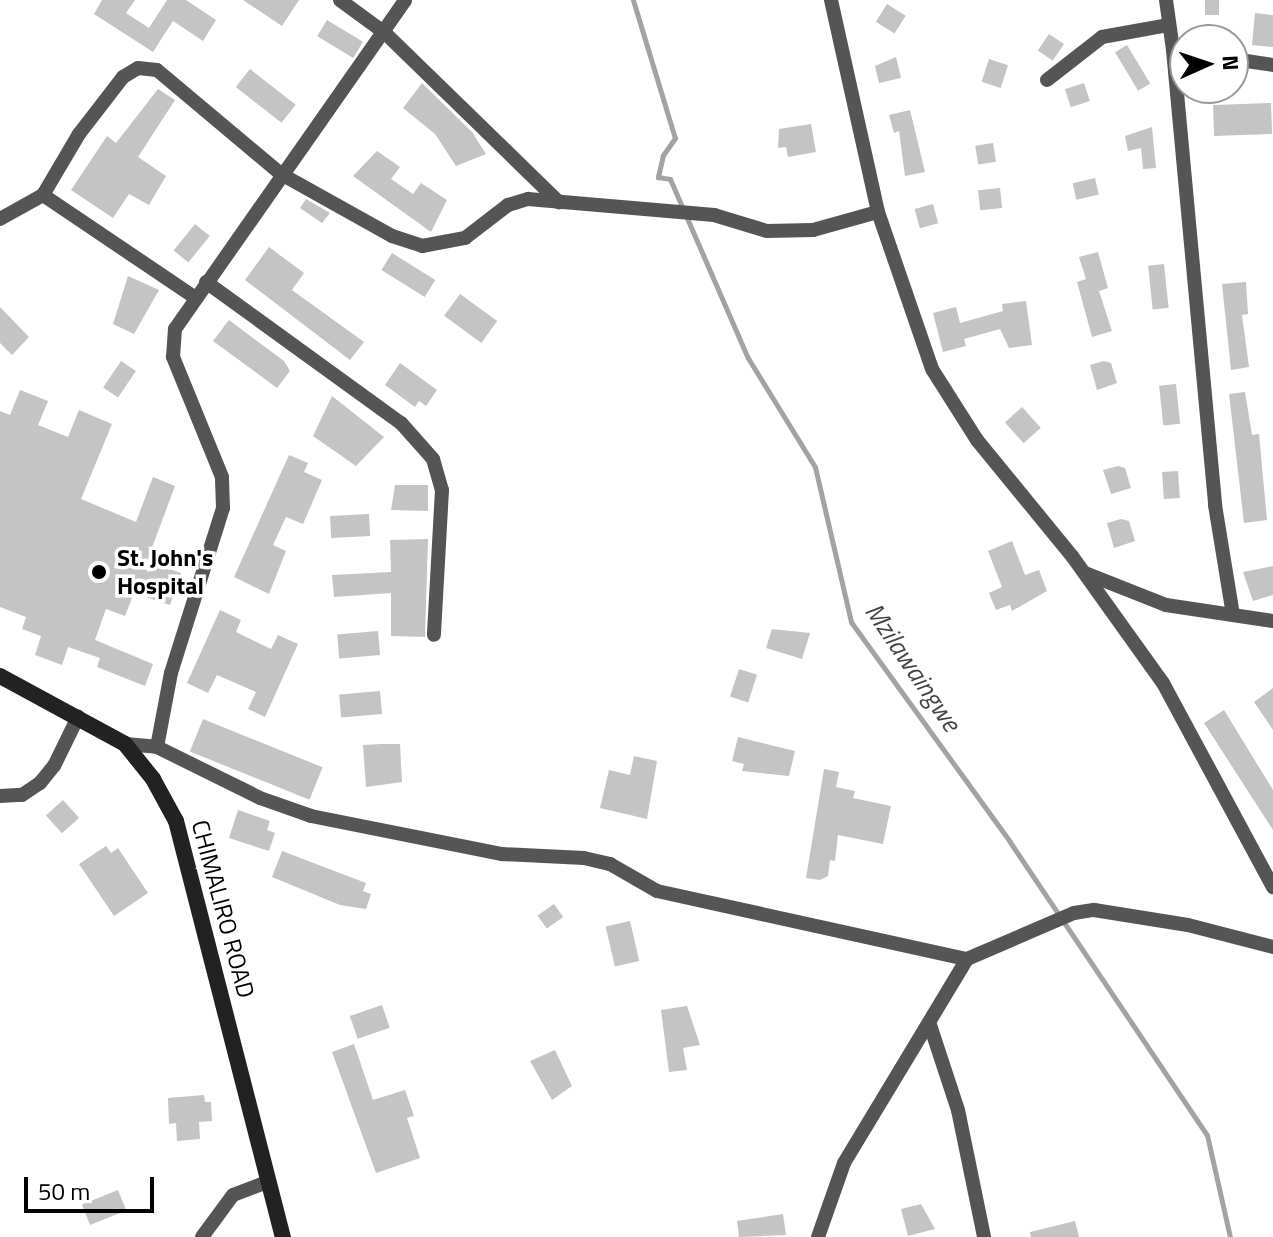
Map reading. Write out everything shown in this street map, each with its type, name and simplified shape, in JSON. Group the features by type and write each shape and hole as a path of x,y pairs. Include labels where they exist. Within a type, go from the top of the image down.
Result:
{"street":[{"path":"340,0 385,33 559,202"},
{"path":"157,747 171,673 223,508 222,477 175,368 170,343 194,297 385,33 405,0"},
{"path":"831,0 878,212 913,325 948,400 1084,573 1185,718 1273,887"},
{"path":"1047,80 1102,37 1169,25 1166,0"},
{"path":"1249,61 1273,65"},
{"path":"0,219 43,195 79,134 123,77 138,68 157,70 281,174 392,236 422,246 465,238 518,201 714,215 767,231 813,230 878,212"},
{"path":"1183,104 1215,505 1233,615"},
{"path":"43,195 194,297"},
{"path":"206,282 401,423 433,459 442,490 434,635"},
{"path":"1084,573 1166,605 1273,621"},
{"name":"CHIMALIRO ROAD","path":"0,676 125,744 153,779 176,821 283,1237"},
{"path":"0,796 22,795 40,783 54,766 78,717"},
{"path":"125,744 157,747 260,798 311,816 502,854 610,864 657,891 967,959 1074,913 1094,910 1188,925 1273,947"},
{"path":"818,1237 844,1163 901,1063 930,1025 967,959"},
{"path":"930,1025 958,1110 984,1237"},
{"path":"202,1237 233,1195 267,1182"}],"building":[{"path":"102,0 135,0 126,13 149,28 167,0 186,0 216,20 203,41 173,21 153,52 94,14"},
{"path":"243,0 299,0 282,26"},
{"path":"1205,0 1219,0 1219,15 1205,15"},
{"path":"887,4 906,16 895,33 876,22"},
{"path":"1255,13 1273,15 1273,47 1252,45"},
{"path":"327,20 363,42 353,58 317,36"},
{"path":"1049,34 1064,44 1053,61 1038,51"},
{"path":"1127,45 1150,84 1138,91 1115,52"},
{"path":"896,57 901,78 879,83 875,66"},
{"path":"989,59 1008,65 1001,88 982,82"},
{"path":"250,69 296,105 282,123 236,87"},
{"path":"422,83 472,132 486,154 456,166 435,134 403,108"},
{"path":"1084,83 1090,101 1071,107 1065,89"},
{"path":"158,89 175,100 138,157 166,176 149,205 129,194 113,218 71,190 107,136 116,143"},
{"path":"1271,103 1272,134 1214,136 1213,105"},
{"path":"910,110 925,172 905,176 899,131 894,133 889,115"},
{"path":"811,124 816,152 788,157 786,147 778,148 779,129"},
{"path":"1152,127 1156,168 1143,169 1141,148 1128,151 1125,136"},
{"path":"993,143 996,162 978,165 975,146"},
{"path":"377,151 400,167 391,179 413,194 421,183 447,200 431,232 353,176"},
{"path":"1095,178 1099,195 1076,200 1073,183"},
{"path":"1000,188 1002,208 980,210 978,190"},
{"path":"306,199 330,213 322,223 300,208"},
{"path":"933,204 938,223 920,228 915,209"},
{"path":"195,224 210,236 188,262 174,250"},
{"path":"269,247 304,273 292,290 364,342 350,360 245,280"},
{"path":"1098,252 1108,288 1099,291 1112,331 1092,337 1077,282 1086,279 1079,257"},
{"path":"392,253 435,280 425,297 381,270"},
{"path":"1164,264 1169,308 1153,309 1148,266"},
{"path":"128,276 159,290 134,334 113,324"},
{"path":"1246,282 1248,314 1242,315 1249,367 1231,370 1222,284"},
{"path":"460,294 497,321 481,343 444,316"},
{"path":"1026,301 1032,345 1009,348 1000,329 964,339 966,346 943,352 933,313 956,307 960,323 1003,311 1002,304"},
{"path":"0,307 29,337 12,355 0,343"},
{"path":"229,320 284,361 290,371 277,388 213,341"},
{"path":"121,361 136,371 118,398 103,388"},
{"path":"1104,361 1111,363 1117,383 1097,390 1090,365"},
{"path":"400,363 437,390 426,406 419,401 415,407 385,385"},
{"path":"1176,384 1180,424 1163,426 1159,386"},
{"path":"20,390 48,401 38,425 68,437 79,410 112,424 81,499 136,522 153,477 175,486 147,561 181,573 170,605 134,593 125,616 106,609 95,640 153,664 145,686 97,667 100,658 68,647 62,665 35,655 41,636 22,629 26,617 0,607 0,411 10,415"},
{"path":"1245,392 1252,435 1259,434 1267,520 1244,523 1229,394"},
{"path":"332,396 384,437 356,466 313,436"},
{"path":"1022,407 1041,428 1024,443 1005,422"},
{"path":"289,455 308,463 304,472 322,480 303,524 286,517 273,545 286,551 269,594 234,577"},
{"path":"1118,466 1125,468 1131,488 1111,494 1103,470"},
{"path":"1178,471 1180,498 1164,499 1162,472"},
{"path":"395,485 428,485 428,511 391,510"},
{"path":"369,514 370,536 331,538 330,516"},
{"path":"1121,519 1129,521 1135,541 1114,548 1107,523"},
{"path":"428,539 425,637 391,636 391,593 334,597 332,575 391,572 390,540"},
{"path":"1012,541 1025,575 1039,570 1047,591 1012,611 1010,605 996,610 989,593 1002,587 988,551"},
{"path":"1273,566 1273,595 1253,601 1243,572"},
{"path":"220,610 241,620 236,632 271,649 278,635 298,644 265,717 248,709 256,692 217,675 208,693 187,683"},
{"path":"772,629 810,633 802,659 766,648"},
{"path":"378,631 380,655 339,658 337,635"},
{"path":"739,669 757,675 748,702 730,697"},
{"path":"1273,688 1273,730 1254,702"},
{"path":"380,691 382,714 341,717 339,695"},
{"path":"1224,710 1273,790 1273,830 1204,723"},
{"path":"203,719 323,767 309,800 190,751"},
{"path":"738,737 795,751 789,776 742,771 744,764 732,761"},
{"path":"400,744 402,782 366,787 363,745"},
{"path":"634,756 657,761 647,819 600,808 609,770 630,775"},
{"path":"824,769 839,772 836,787 855,791 853,798 891,806 883,844 838,835 835,861 830,860 828,876 820,880 806,878"},
{"path":"63,800 79,818 62,833 46,815"},
{"path":"238,810 270,821 267,830 275,833 269,851 229,838"},
{"path":"106,846 111,853 118,848 148,893 114,916 79,864"},
{"path":"282,851 366,883 363,891 371,894 366,909 340,905 272,877"},
{"path":"554,904 563,917 547,929 538,915"},
{"path":"630,921 639,961 615,967 606,927"},
{"path":"382,1005 390,1028 358,1039 350,1016"},
{"path":"687,1006 700,1045 683,1048 687,1070 669,1072 661,1010"},
{"path":"354,1044 373,1100 405,1090 414,1116 407,1118 420,1158 376,1173 332,1052"},
{"path":"555,1050 572,1086 552,1100 530,1061"},
{"path":"204,1095 205,1102 211,1102 212,1121 199,1122 200,1139 177,1141 176,1123 169,1124 168,1098"},
{"path":"118,1190 126,1210 90,1225 82,1205"},
{"path":"921,1204 935,1229 908,1236 901,1209"},
{"path":"783,1214 786,1235 739,1237 737,1221"},
{"path":"1075,1221 1079,1237 1031,1237 1030,1232"}],"waterway":[{"name":"Mzilawaingwe","path":"633,0 675,138 663,155 658,177 670,179 748,358 815,467 851,622 1010,842 1207,1135 1230,1237"}],"place":[{"name":"St. John's Hospital","path":"99,572"}]}
